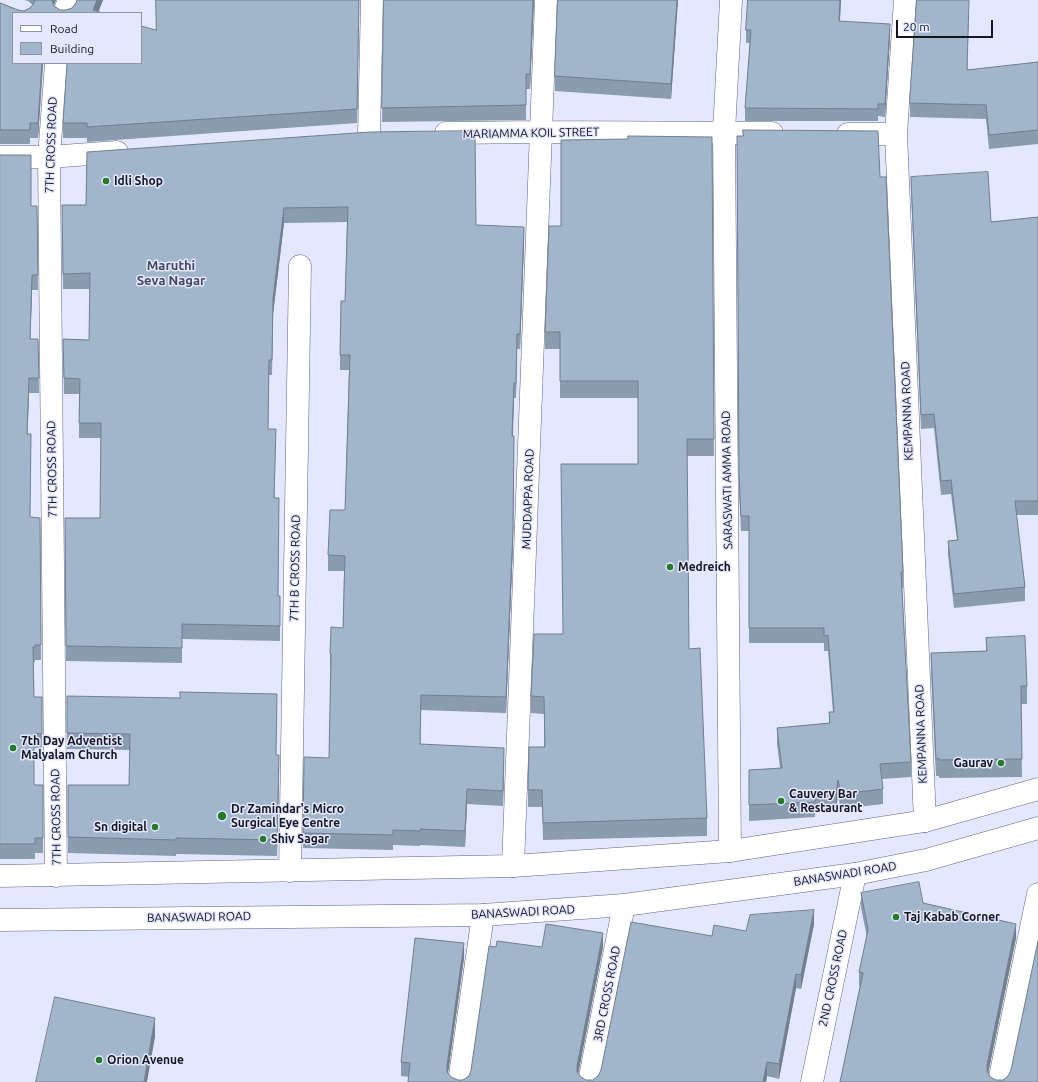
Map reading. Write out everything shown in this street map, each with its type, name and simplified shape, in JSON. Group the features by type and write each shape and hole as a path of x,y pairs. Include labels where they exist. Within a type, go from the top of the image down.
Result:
{"street":[{"path":"64,12 69,0"},
{"path":"372,0 361,135 392,134"},
{"name":"MUDDAPPA ROAD","path":"514,866 546,0"},
{"name":"SARASWATI AMMA ROAD","path":"730,852 724,132 731,0"},
{"name":"KEMPANNA ROAD","path":"905,0 896,134 925,821"},
{"name":"7TH CROSS ROAD","path":"56,64 49,156 56,876"},
{"name":"MARIAMMA KOIL STREET","path":"424,134 542,132 794,133"},
{"path":"825,133 896,134"},
{"path":"0,157 135,151"},
{"name":"7TH B CROSS ROAD","path":"290,871 300,266"},
{"path":"0,876 514,866 730,852 925,821 1038,789"},
{"name":"BANASWADI ROAD","path":"0,920 483,915 624,905 855,874 926,860 1038,828"},
{"name":"2ND CROSS ROAD","path":"812,1082 855,874"},
{"path":"999,1082 1038,894"},
{"name":"3RD CROSS ROAD","path":"589,1082 624,905"},
{"path":"459,1082 483,915"}],"building":[{"path":"35,0 52,0 54,6 60,10 66,10 72,8 77,0 97,0 93,10 100,12 12,12 12,64 42,64 38,123 30,123 30,130 0,130 0,3 24,11 30,8"},
{"path":"156,0 359,0 357,109 87,127 87,123 63,123 67,64 142,64 142,26 156,30"},
{"path":"384,0 533,0 530,74 526,74 526,105 382,108"},
{"path":"558,0 677,0 671,84 555,76"},
{"path":"748,0 840,0 839,21 890,24 885,104 878,104 878,109 745,108 751,30 746,30"},
{"path":"917,0 969,0 967,70 1038,62 1038,130 989,135 986,105 910,103"},
{"path":"743,130 878,131 880,177 886,177 903,572 901,572 911,762 880,764 883,789 841,794 838,780 836,794 815,797 815,802 749,805 749,770 782,768 777,728 830,723 829,712 834,712 828,635 824,636 824,628 749,628 749,516 741,516 739,475 737,136 743,136"},
{"path":"475,131 476,225 524,227 520,334 517,334 516,383 514,383 512,436 514,436 513,529 506,697 421,695 420,744 504,748 503,791 467,789 465,831 420,829 420,831 393,830 393,835 303,833 304,757 329,758 331,627 343,628 345,556 328,555 330,510 345,510 350,355 340,355 341,301 345,301 348,207 284,208 273,299 272,360 269,360 268,429 276,429 274,498 279,498 278,596 280,596 280,626 182,624 182,648 66,646 65,518 100,518 101,423 79,423 80,379 64,378 63,339 89,340 90,273 63,274 62,205 86,205 87,152 370,132"},
{"path":"628,136 712,137 714,439 687,439 689,649 700,648 707,818 543,823 542,790 528,790 529,747 545,747 544,697 531,696 534,634 563,634 561,464 638,464 638,381 560,381 560,332 545,332 549,226 561,226 561,140 628,139"},
{"path":"0,155 31,155 31,206 37,206 38,275 32,275 30,339 38,339 39,378 29,378 27,434 31,434 30,517 40,518 41,645 35,645 35,647 33,647 34,697 42,697 42,734 34,733 34,784 43,785 43,838 35,838 35,844 0,844"},
{"path":"988,172 991,222 1038,217 1038,501 1015,501 1025,587 954,594 948,541 958,540 951,480 941,481 934,414 921,415 911,177"},
{"path":"1025,636 1027,686 1021,686 1022,759 936,759 931,653 987,651 986,638"},
{"path":"180,692 277,694 276,755 279,755 277,840 176,838 176,840 68,837 68,785 129,785 130,734 67,733 67,696 180,698"},
{"path":"919,882 923,903 1016,924 987,1065 987,1071 990,1077 996,1080 1003,1080 1008,1076 1011,1070 1038,941 1038,1082 840,1082 863,973 859,972 868,930 861,893"},
{"path":"814,910 801,975 796,974 779,1064 767,1062 763,1082 408,1082 410,1063 401,1062 415,938 464,943 447,1066 447,1072 451,1077 458,1080 463,1080 469,1076 471,1070 489,946 496,947 497,941 542,947 546,924 603,933 577,1066 577,1072 581,1077 586,1080 593,1080 598,1076 601,1070 631,922 712,936 714,925 746,931 750,915"},
{"name":"Orion Avenue","path":"55,997 155,1018 144,1082 36,1082"}],"place":[{"name":"Idli Shop","path":"106,181"},
{"name":"Medreich","path":"670,567"},
{"name":"7th Day Adventist Malyalam Church","path":"13,748"},
{"name":"Gaurav","path":"1001,763"},
{"name":"Cauvery Bar & Restaurant","path":"781,801"},
{"name":"Dr Zamindar's Micro Surgical Eye Centre","path":"222,816"},
{"name":"Sn digital","path":"155,827"},
{"name":"Shiv Sagar","path":"263,839"},
{"name":"Taj Kabab Corner","path":"896,917"},
{"name":"Orion Avenue","path":"99,1060"}],"district":[{"name":"Maruthi Seva Nagar","path":"171,274"}]}
